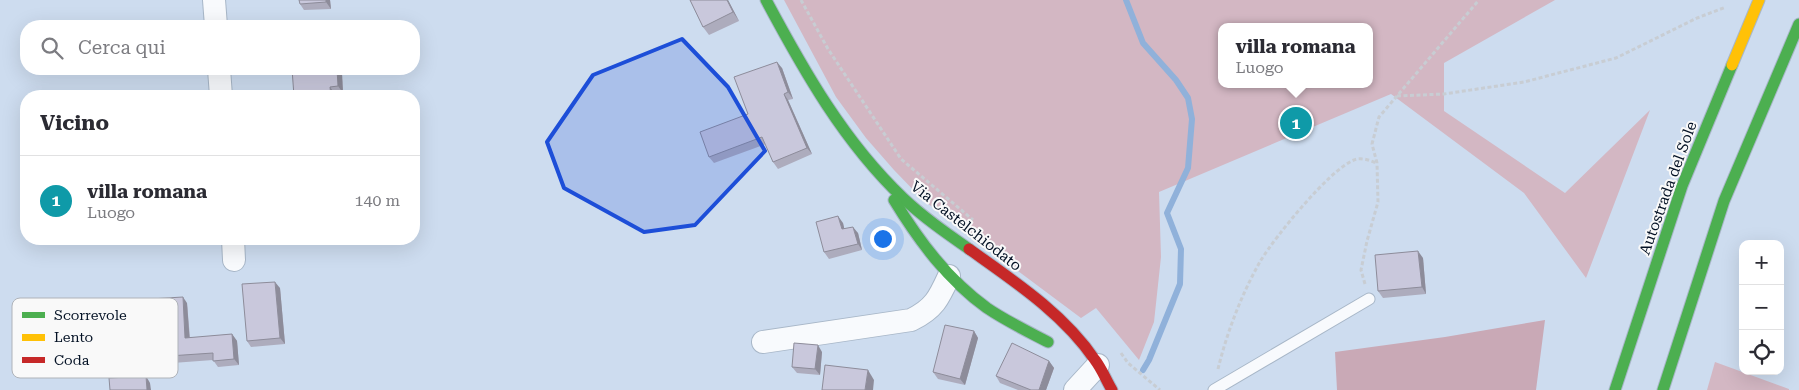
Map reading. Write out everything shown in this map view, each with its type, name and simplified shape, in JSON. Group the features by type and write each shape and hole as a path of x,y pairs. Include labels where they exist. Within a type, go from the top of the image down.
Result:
{"main road":[{"name":"Via Castelchiodato","path":"766,0 794,53 823,100 844,132 876,170 938,228 1014,282 1056,316 1098,365 1112,390"},
{"name":"Autostrada del Sole","path":"1615,390 1682,186 1760,0"},
{"path":"1663,390 1724,201 1799,24"},
{"path":"876,170 920,242 948,276 987,307 1048,342"}],"street":[{"path":"214,0 216,20"},
{"path":"219,75 221,90"},
{"path":"763,342 911,320 928,311 934,305 948,276"},
{"path":"1075,390 1098,365"}],"lane":[{"path":"1214,390 1369,299"}],"path":[{"path":"801,0 828,48 901,159 966,214"},
{"path":"1369,299 1361,270 1378,202 1376,163 1372,144 1379,117 1479,0"},
{"path":"1397,96 1444,94 1524,82 1616,58 1696,18 1726,7"},
{"path":"1217,373 1223,348 1242,301 1261,260 1285,226 1334,173 1355,159 1371,160 1376,163"}],"highlighted area":[{"path":"682,39 728,87 765,151 695,225 644,232 564,188 547,142 593,75"}],"shaded area":[{"path":"784,0 1555,0 1444,63 1444,111 1565,193 1650,110 1586,278 1524,193 1391,94 1159,192 1161,257 1154,322 1139,360 1096,308 1081,318 923,200 866,138 836,97"},
{"path":"1545,320 1536,390 1337,390 1335,352 1445,337"},
{"path":"1715,362 1739,371 1739,375 1751,375 1789,389 1789,390 1707,390"}],"building":[{"path":"299,0 326,0 326,2 300,4"},
{"path":"690,0 727,0 733,12 703,27"},
{"path":"777,62 788,92 784,94 807,148 773,162 762,137 709,157 700,132 748,114 734,77"},
{"path":"292,75 337,75 338,86 330,87 330,90 294,90"},
{"path":"838,216 842,229 853,227 858,244 824,252 816,222"},
{"path":"1418,251 1422,287 1378,291 1375,255"},
{"path":"275,282 280,338 247,341 242,284"},
{"path":"183,297 185,338 232,334 234,359 213,361 213,353 178,355 178,298 166,298"},
{"path":"945,325 974,331 960,379 933,372"},
{"path":"794,343 818,345 815,369 792,367"},
{"path":"1012,343 1049,361 1039,390 1031,390 996,376"},
{"path":"825,365 868,370 865,390 822,390"},
{"path":"109,378 146,378 147,390 110,390"}],"waterway":[{"path":"1126,0 1143,43 1176,80 1188,98 1192,119 1188,168 1167,213 1181,249 1180,284 1149,360 1143,370"}],"traffic: fast":[{"path":"766,0 810,79 862,153 903,198 935,225 969,249"},
{"path":"1663,390 1724,201 1799,24"},
{"path":"1615,390 1682,186 1732,65"},
{"path":"894,200 935,259 973,297 994,313 1048,342"}],"traffic: slow":[{"path":"1732,65 1759,0"}],"traffic: jam":[{"path":"969,249 1037,299 1069,328 1083,343 1097,363 1112,390"}],"place":[{"name":"villa romana","path":"1296,123"}]}
